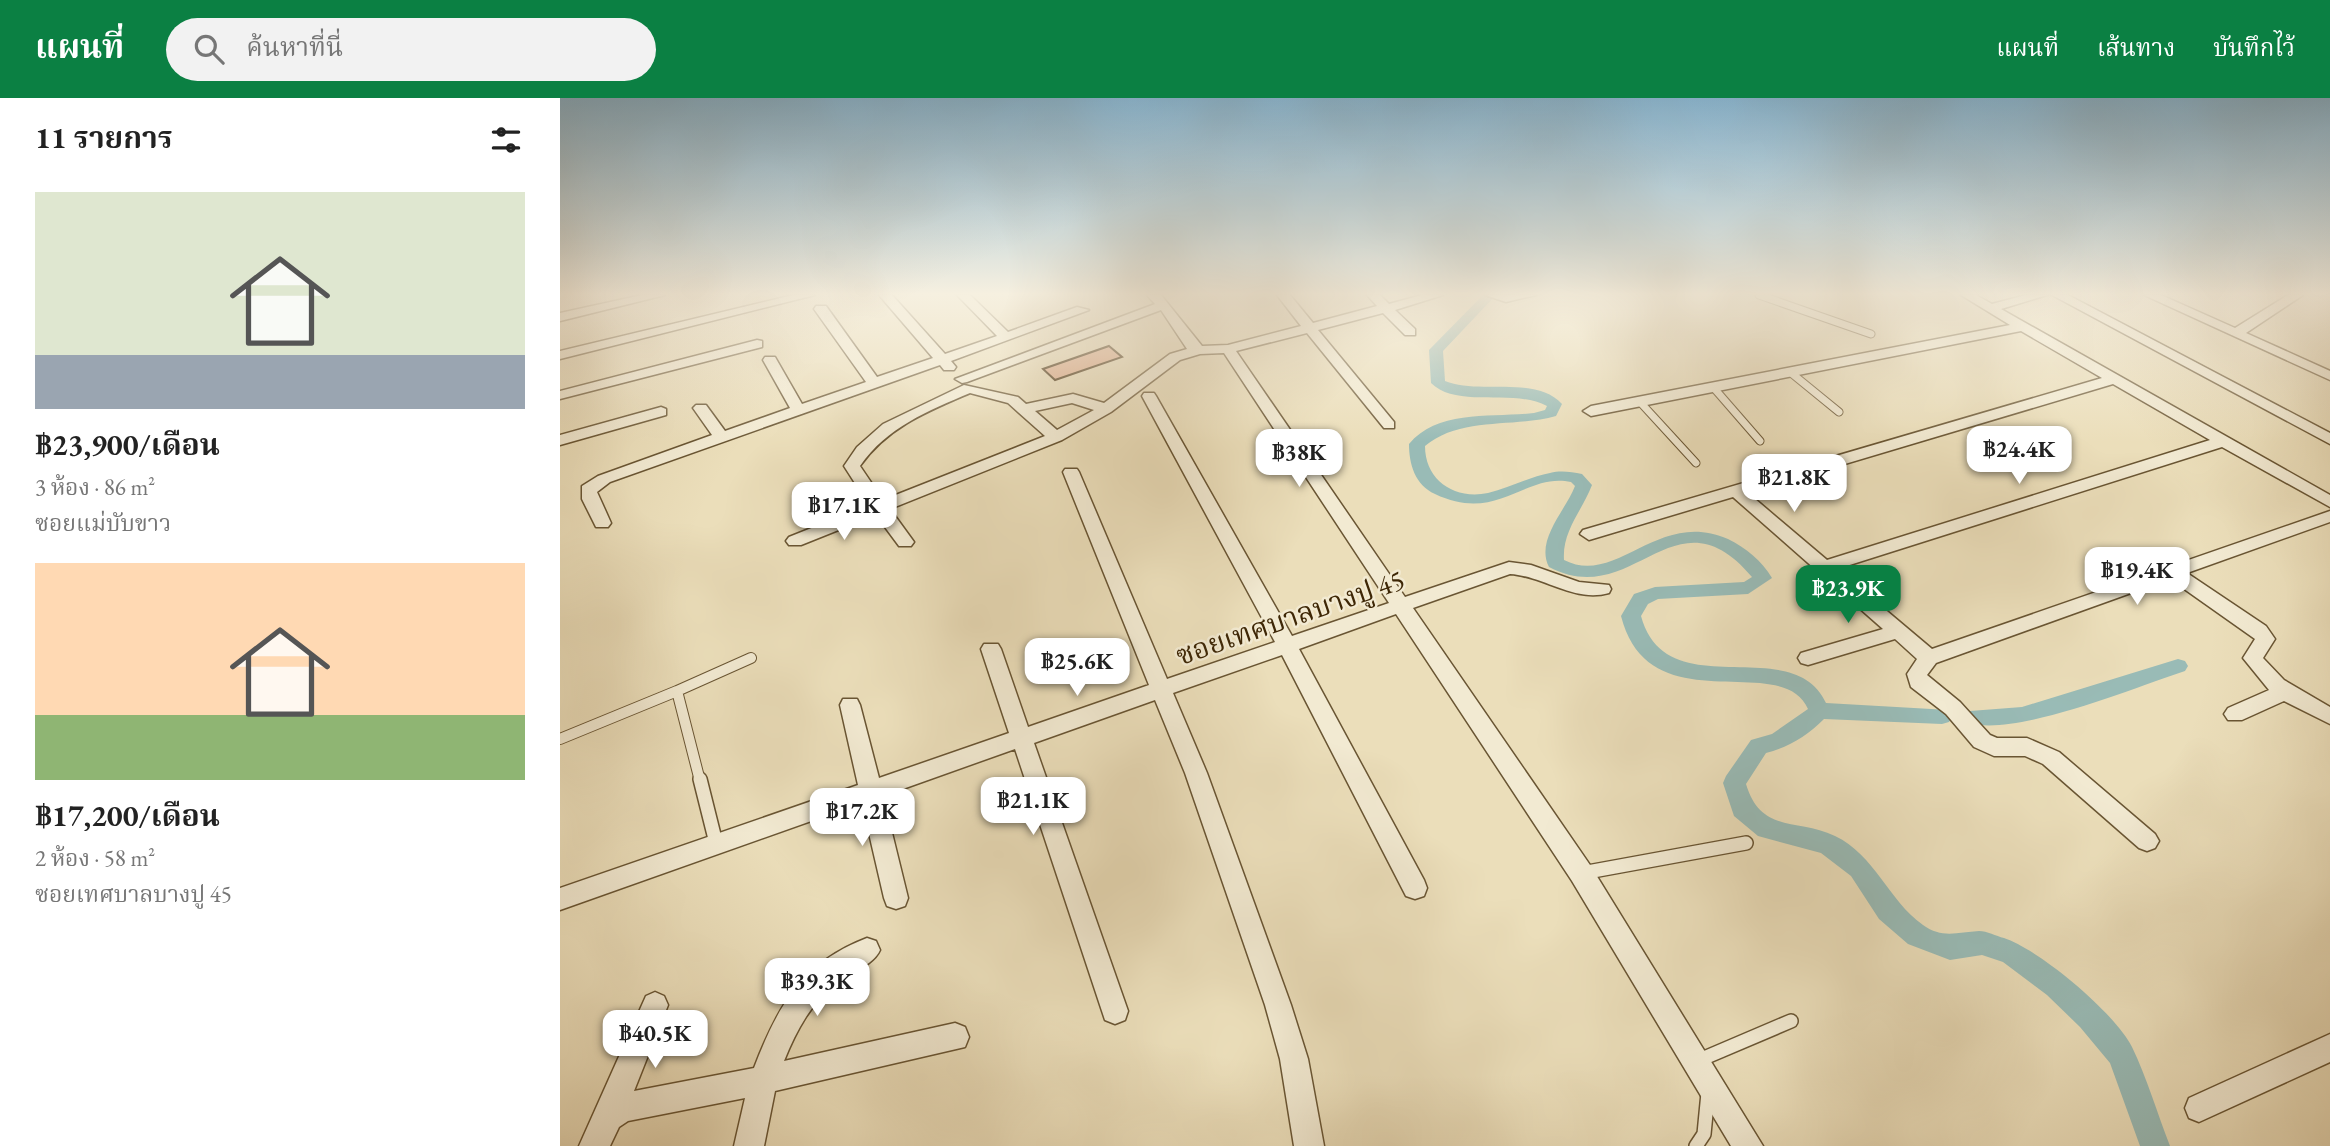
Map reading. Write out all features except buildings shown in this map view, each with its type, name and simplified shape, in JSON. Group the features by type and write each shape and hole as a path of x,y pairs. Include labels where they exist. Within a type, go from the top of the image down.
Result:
{"street":[{"path":"560,355 606,344"},
{"path":"560,395 758,344"},
{"path":"846,344 874,383"},
{"path":"928,344 965,384 1000,394 1023,409 1056,437"},
{"path":"602,523 601,515 588,498 587,490 596,482 987,344"},
{"path":"905,542 852,466 862,448 887,425 965,384 1060,344"},
{"path":"1191,344 1199,349"},
{"path":"795,541 1056,437 1106,410 1166,363 1199,349 1228,349 1248,344"},
{"path":"1324,344 1389,425"},
{"path":"1591,411 1935,344"},
{"path":"2052,344 2330,502"},
{"path":"2150,344 2330,439"},
{"path":"2258,344 2330,376"},
{"path":"1228,349 1581,873 1748,1146"},
{"path":"770,360 798,410"},
{"path":"1589,534 2114,379"},
{"path":"1149,396 1288,647 1415,888"},
{"path":"1023,409 1073,398 1106,410"},
{"path":"701,408 721,437"},
{"path":"560,440 661,412"},
{"path":"1826,566 2224,441"},
{"path":"1071,472 1196,773 1278,1005 1294,1059 1309,1146"},
{"path":"1737,491 1929,657"},
{"path":"2147,841 2051,758 2027,747 1994,747 1982,741 1953,708 1919,682 1917,674 1929,657 2330,516"},
{"name":"ซอยเทศบาลบางปู 45","path":"560,899 872,788 1401,608 1508,568 1525,569 1577,588 1602,589"},
{"path":"2174,573 2259,631 2265,639 2253,658 2258,667 2286,691 2330,716"},
{"path":"1808,658 1899,631"},
{"path":"991,649 1115,1010"},
{"path":"2235,714 2286,691"},
{"path":"850,705 872,788 896,898"},
{"path":"749,1146 763,1080 786,1019 822,975 867,950"},
{"path":"594,1146 656,1005"},
{"path":"609,1117 622,1108 955,1037"},
{"path":"2199,1108 2329,1050"}],"lane":[{"path":"1790,372 1839,412"},
{"path":"1713,387 1760,441"},
{"path":"1640,402 1696,463"},
{"path":"560,739 751,658"},
{"path":"677,691 716,843"},
{"path":"1581,873 1746,843"},
{"path":"1696,1061 1791,1021"},
{"path":"1696,1146 1704,1134 1710,1083"}],"waterway":[{"path":"1442,344 1434,356 1438,383 1465,391 1529,394 1555,404 1551,413 1534,417 1463,423 1431,433 1417,444 1419,465 1434,487 1474,499 1497,496 1552,477 1576,478 1584,485 1560,530 1554,551 1555,563 1571,571 1587,574 1603,571 1680,537 1704,538 1727,546 1763,578 1748,588 1655,593 1641,599 1631,616 1636,631 1646,646 1667,665 1691,672 1779,679 1798,685 1812,695 1819,711"},
{"path":"1977,717 2022,715 2178,666"},
{"path":"1819,711 1942,716"},
{"path":"1819,711 1802,727 1778,741 1759,746 1734,783 1742,809 1766,829 1828,844 1860,868 1888,911 1917,936 1950,948 1982,943 2011,953 2056,986 2090,1017 2121,1054 2155,1146"}]}
